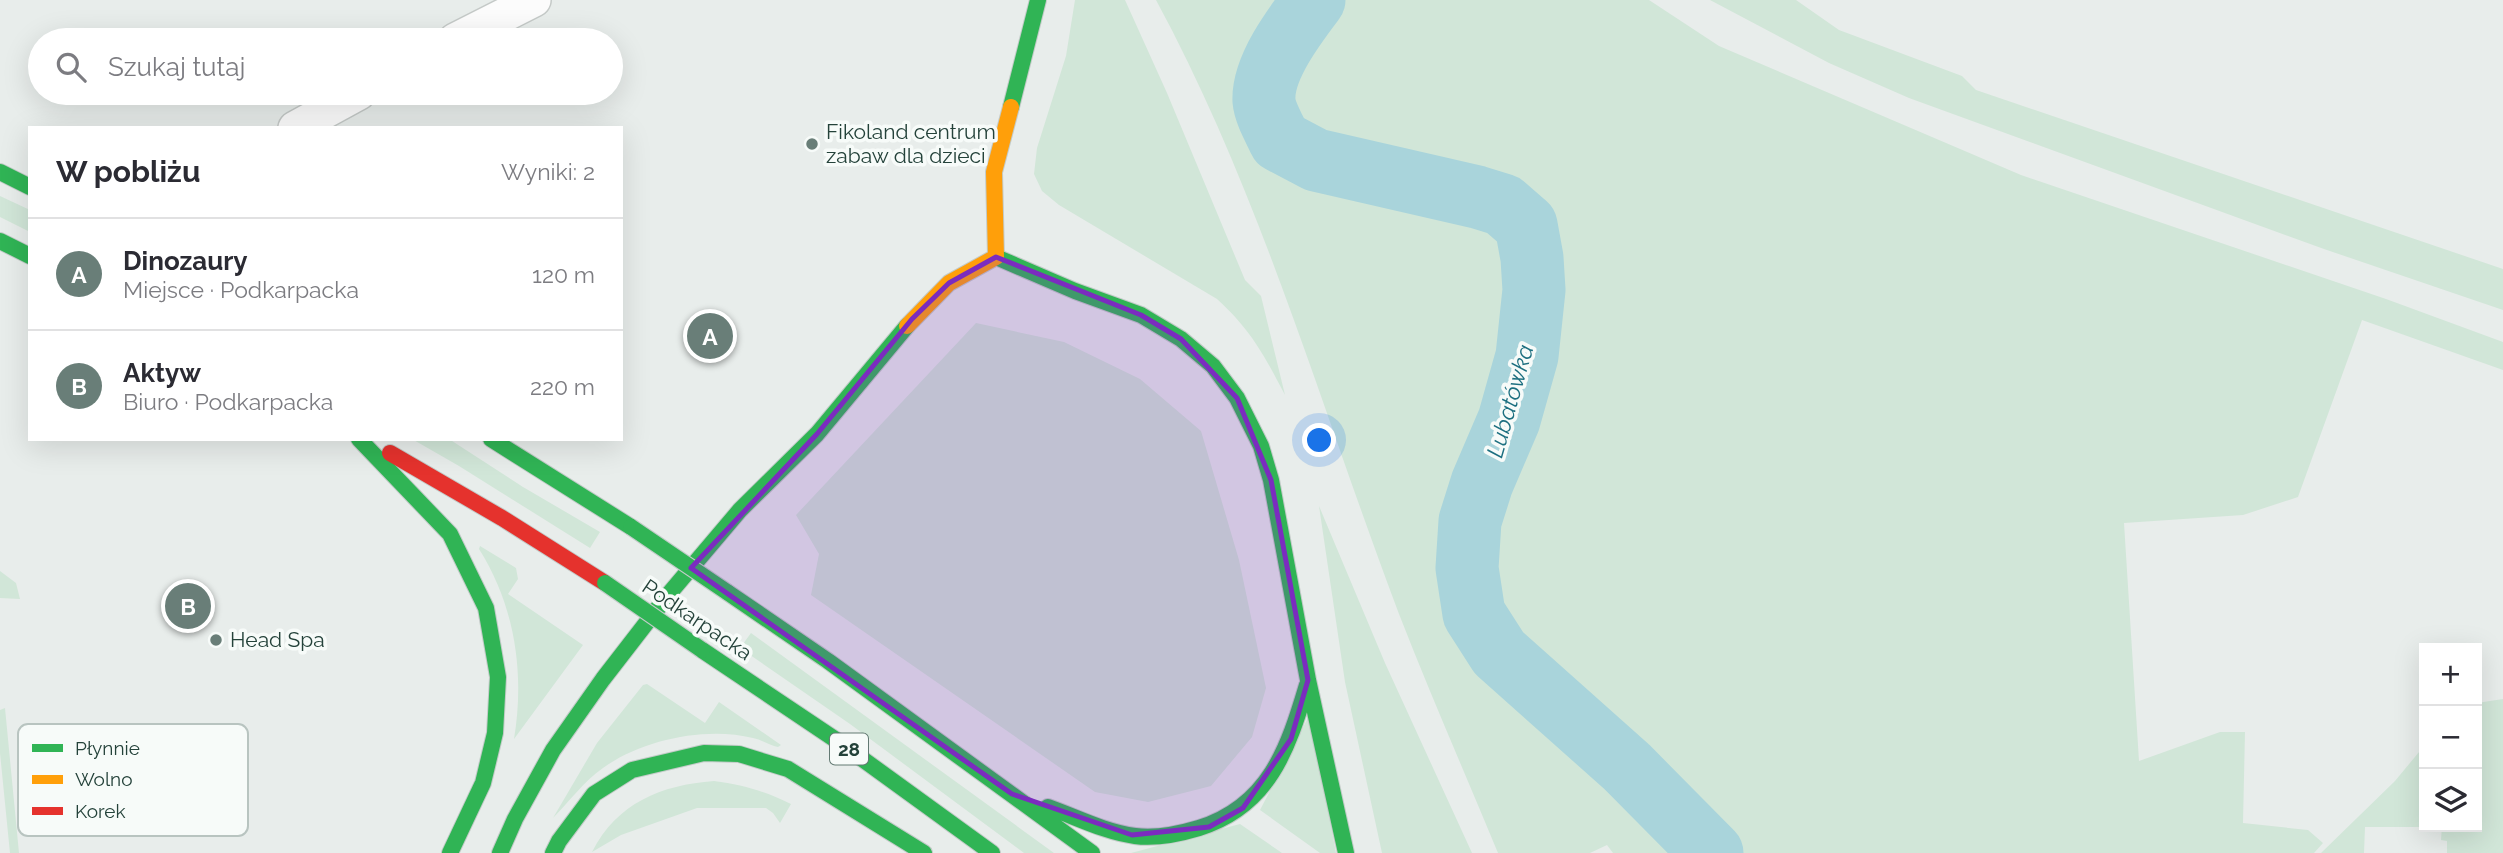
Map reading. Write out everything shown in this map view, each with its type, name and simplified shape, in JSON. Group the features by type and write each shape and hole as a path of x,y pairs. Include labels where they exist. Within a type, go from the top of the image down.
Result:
{"main road":[{"path":"996,257 994,173 1038,0"},
{"path":"0,172 28,186"},
{"path":"0,241 28,255"},
{"path":"996,257 1075,291 1141,315 1181,339 1213,366 1237,398 1261,446 1271,480 1308,680 1346,853"},
{"path":"500,853 515,819 553,750 604,679 686,574 740,510 817,434 912,319 949,284 996,257"},
{"path":"361,441 450,534 486,608 498,677 495,733 483,783 450,853"},
{"name":"Podkarpacka","path":"370,441 502,518 605,583 839,741 992,853"},
{"name":"Podkarpacka","path":"494,441 631,527 839,669 1092,853"},
{"path":"1012,794 1132,835 1173,835 1209,827 1243,808 1264,785 1291,739 1308,680"},
{"path":"553,853 594,794 632,770 704,753 739,754 788,769 924,853"}],"street":[{"path":"468,28 490,7 534,0"},
{"path":"299,126 337,105"}],"highlighted area":[{"path":"996,257 1141,315 1181,339 1237,398 1271,480 1308,680 1291,739 1243,808 1209,827 1132,835 1012,794 691,568 817,434 912,319 949,283"}],"green space":[{"path":"1075,0 1125,0 1245,280 1261,296 1285,395 1256,344 1239,321 1217,299 1059,205 1042,191 1034,174 1037,148 1066,56"},
{"path":"1156,0 1649,0 1719,46 2021,175 2386,299 2503,342 2503,370 2362,320 2298,497 2243,515 2124,523 2139,761 2220,732 2245,732 2243,823 2308,830 2323,843 2314,853 1613,853 1607,845 1590,853 1498,853 1399,614 1258,225 1193,74"},
{"path":"1710,0 1796,0 1839,30 1962,76 1976,90 2503,269 2503,310 2324,249 1909,98 1829,63"},
{"path":"0,196 28,209 28,231 0,217"},
{"path":"976,323 1064,342 1140,379 1201,431 1239,560 1266,688 1252,737 1211,786 1148,802 1095,792 811,595 819,554 796,515"},
{"path":"415,441 452,441 600,532 590,548"},
{"path":"1319,506 1385,663 1472,853 1382,853 1345,682"},
{"path":"480,546 516,568 518,579 508,594 583,645 514,739 518,689 514,641 501,593 479,549"},
{"path":"0,571 16,583 20,599 0,598"},
{"path":"751,633 1054,853 1024,853 850,724 740,648"},
{"path":"647,684 705,723 719,702 781,745 778,747 753,738 715,734 655,743 618,758 596,773 553,818 597,743 643,685"},
{"path":"2503,699 2503,853 2447,853 2447,841 2441,840 2442,832 2482,832 2482,702"},
{"path":"5,708 19,853 10,853 0,753 0,710"},
{"path":"1310,714 1336,853 1320,853 1260,810"},
{"path":"2419,752 2419,827 2365,827 2364,853 2321,853 2395,781"},
{"path":"714,781 754,789 791,804 780,823 766,808 697,808 621,835 592,852 614,821 642,800 676,787"},
{"path":"1240,824 1282,853 1131,853"}],"waterway":[{"name":"Lubatówka","path":"1314,0 1281,48 1268,75 1264,101 1280,141 1316,160 1503,205 1526,225 1534,290 1527,356 1509,420 1482,483 1470,521 1467,568 1474,614 1499,653 1627,767 1712,853"}],"traffic: fast":[{"path":"1011,107 1038,0"},
{"path":"0,172 28,186"},
{"path":"0,241 28,255"},
{"path":"996,257 1075,291 1141,315 1181,339 1213,366 1237,398 1261,446 1271,480 1308,680 1346,853"},
{"path":"500,853 515,819 553,750 603,679 668,595 740,510 817,434 907,326"},
{"path":"361,441 450,534 486,608 498,677 495,733 483,783 450,853"},
{"path":"494,441 631,527"},
{"path":"631,527 727,592"},
{"path":"605,583 702,650"},
{"path":"727,592 828,661 1092,853"},
{"path":"702,650 839,742 992,853"},
{"path":"1048,807 1113,831 1143,837 1184,832 1223,818 1259,790 1272,772 1292,731 1307,685"},
{"path":"553,853 594,794 632,770 704,753 739,754 788,769 924,853"}],"traffic: slow":[{"path":"907,326 949,283 996,257 994,172 1011,107"}],"traffic: jam":[{"path":"390,453 502,518 605,583"}],"place":[{"name":"Fikoland centrum zabaw dla dzieci","path":"812,144"},
{"name":"Dinozaury","path":"710,336"},
{"name":"Aktyw","path":"188,606"},
{"name":"Head Spa","path":"216,640"}]}
